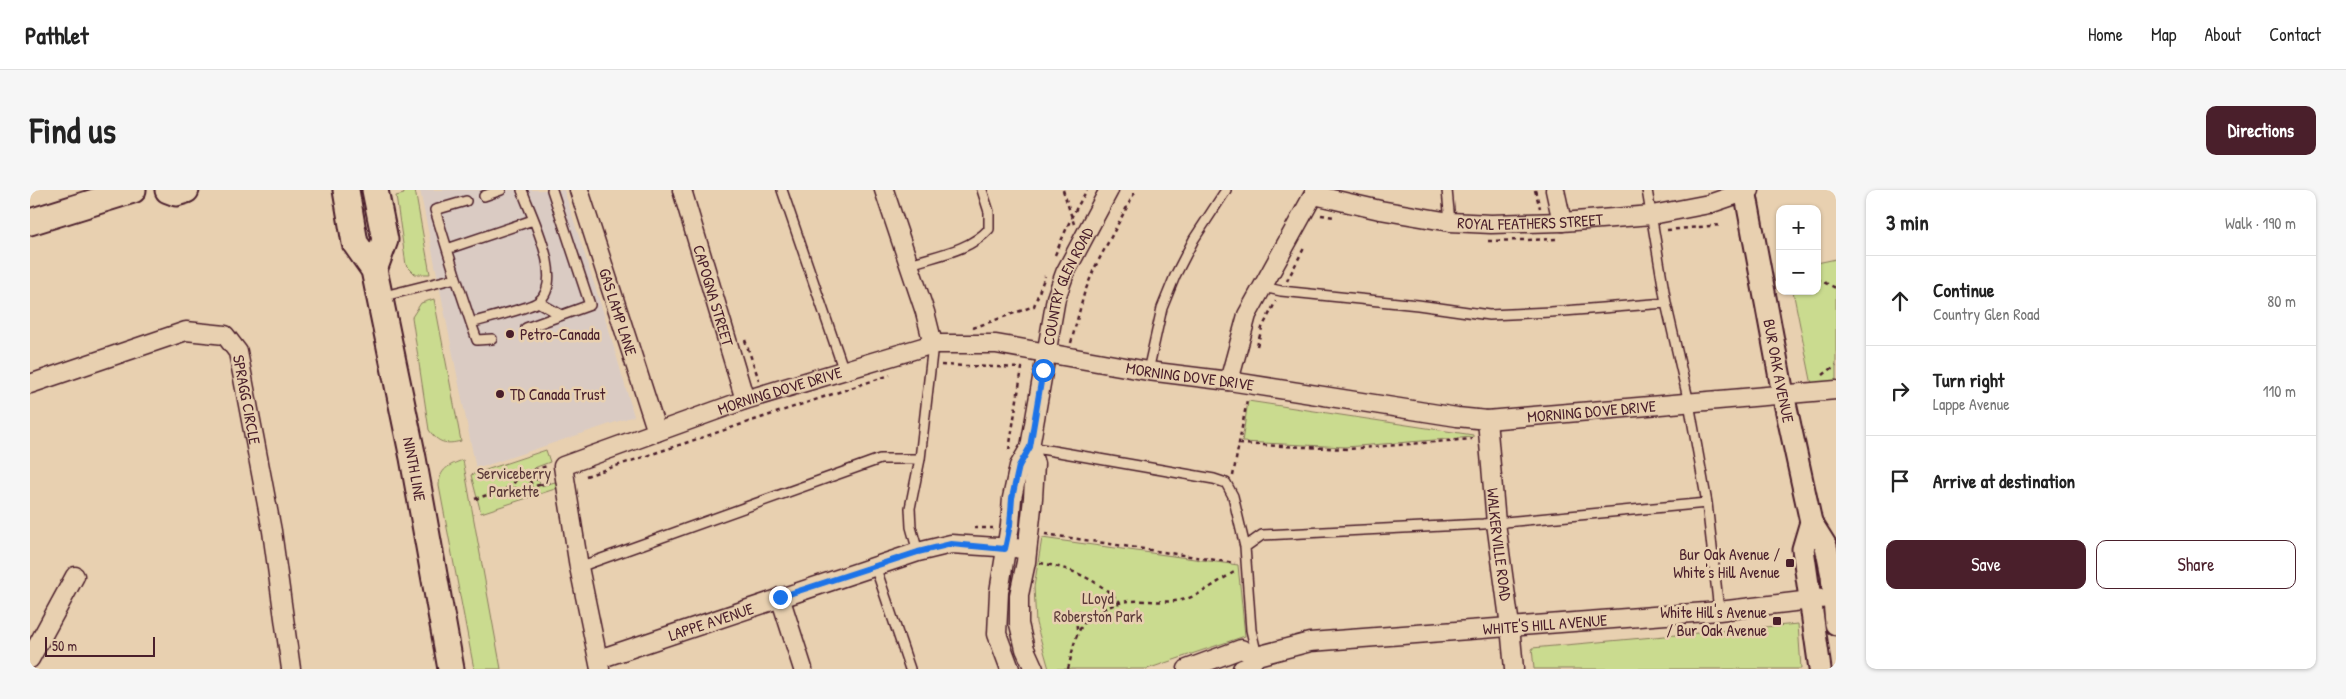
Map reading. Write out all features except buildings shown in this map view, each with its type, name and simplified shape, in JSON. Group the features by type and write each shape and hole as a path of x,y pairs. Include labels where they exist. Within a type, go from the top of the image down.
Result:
{"main road":[{"path":"30,222 133,190"},
{"path":"168,190 176,193 186,190"},
{"name":"NINTH LINE","path":"346,190 354,242 374,270 380,297 413,458 451,669"},
{"path":"374,270 385,240 375,190"}],"street":[{"name":"GAS LAMP LANE","path":"579,190 657,432"},
{"name":"CAPOGNA STREET","path":"682,190 745,400"},
{"path":"884,190 926,312 932,344"},
{"name":"COUNTRY GLEN ROAD","path":"1010,669 997,634 999,592 1005,549 1001,529 1012,498 1019,466 1030,447 1056,298 1065,273 1109,190"},
{"path":"1555,190 1562,222"},
{"name":"ROYAL FEATHERS STREET","path":"1318,197 1450,222 1491,224 1562,222 1652,215 1709,204 1747,190"},
{"name":"BUR OAK AVENUE","path":"1747,190 1783,394 1811,522 1826,546 1835,597 1836,624"},
{"path":"1229,381 1247,315 1318,197"},
{"name":"SPRAGG CIRCLE","path":"30,384 186,331 225,335 238,352 272,531 290,669"},
{"name":"MORNING DOVE DRIVE","path":"558,465 745,400 932,344 996,344 1148,371 1250,384 1457,418 1488,428 1689,403 1836,390"},
{"name":"WALKERVILLE ROAD","path":"1488,428 1496,523 1514,669"},
{"name":"COUNTRY GLEN ROAD","path":"1030,447 1035,464 1033,498 1019,595 1019,624 1025,649 1034,669"},
{"path":"558,465 599,664"},
{"name":"BUR OAK AVENUE","path":"1811,522 1803,550 1820,669"},
{"name":"LAPPE AVENUE","path":"599,664 780,597 918,552 951,544 1005,549 1027,548"},
{"path":"30,659 75,576"},
{"path":"780,597 803,669"},
{"name":"WHITE'S HILL AVENUE","path":"1242,669 1248,667 1257,656 1310,642 1719,610 1835,597"},
{"name":"WHITE'S HILL AVENUE","path":"1187,669 1241,649 1257,656"}],"lane":[{"path":"472,323 538,302 546,288 550,275 547,256 522,190"},
{"path":"526,328 590,305 552,190"},
{"path":"782,190 844,371"},
{"path":"910,264 966,246 982,237 989,229 989,212 982,190"},
{"path":"1148,371 1162,308 1175,276 1194,239 1226,190"},
{"path":"1447,190 1450,222"},
{"path":"1647,190 1666,303 1689,403 1706,503 1719,610"},
{"path":"484,196 497,194"},
{"path":"466,201 457,208 435,210 478,340 492,339"},
{"path":"447,249 468,238 504,226 533,220"},
{"path":"380,297 456,278"},
{"path":"1263,287 1281,291 1418,305 1489,315 1666,303"},
{"path":"538,302 561,315"},
{"path":"918,552 911,528 910,508 920,459 932,344"},
{"path":"1030,447 1214,479 1226,484 1233,496 1245,547 1251,630 1257,656"},
{"path":"579,567 880,459 920,459"},
{"path":"1245,547 1262,535 1496,523 1706,503"},
{"path":"875,566 910,669"}],"path":[{"path":"1062,190 1080,244"},
{"path":"1053,259 1087,190"},
{"path":"1318,197 1321,215"},
{"path":"1255,353 1262,328 1308,240"},
{"path":"967,331 980,324 1034,306 1049,268"},
{"path":"1821,281 1836,288"},
{"path":"1226,484 1234,474 1250,384"},
{"path":"1239,444 1348,449 1488,428"},
{"path":"475,499 511,487 518,477 534,470 558,465"},
{"path":"511,487 520,490 539,485 534,470"},
{"path":"527,473 533,488"},
{"path":"1027,548 1246,565"},
{"path":"1027,548 1057,566 1084,575 1120,602"},
{"path":"1068,669 1078,630 1084,620 1090,616 1120,602 1131,600 1161,603 1187,599 1246,565"},
{"path":"1078,630 1076,614 1080,611 1090,616"}],"shaded area":[{"path":"420,190 564,190 634,416 476,469"}],"green space":[{"path":"403,190 415,190 430,274 415,274 406,265 396,196 404,194"},
{"path":"1836,259 1836,382 1812,385 1794,295 1821,295 1821,262"},
{"path":"434,299 461,441 456,442 443,442 436,438 429,430 412,317 421,303"},
{"path":"1248,401 1473,435 1473,437 1345,447 1242,442"},
{"name":"Serviceberry Parkette","path":"546,450 550,462 534,468 541,486 555,482 558,488 481,513 471,475"},
{"path":"463,460 501,669 474,669 439,486 439,480 446,468"},
{"name":"LLoyd Roberston Park","path":"1042,538 1238,565 1245,636 1147,669 1049,669 1036,623 1034,587"},
{"path":"1798,624 1801,669 1534,669 1532,648"}],"place":[{"name":"Petro-Canada","path":"510,334"},
{"name":"TD Canada Trust","path":"500,394"},
{"name":"Bur Oak Avenue / White's Hill Avenue","path":"1790,563"},
{"name":"White Hill's Avenue / Bur Oak Avenue","path":"1777,621"}],"route":[{"path":"780,597 918,552 951,544 1005,549 1010,525 1012,498 1019,466 1030,447 1043,370"}]}
